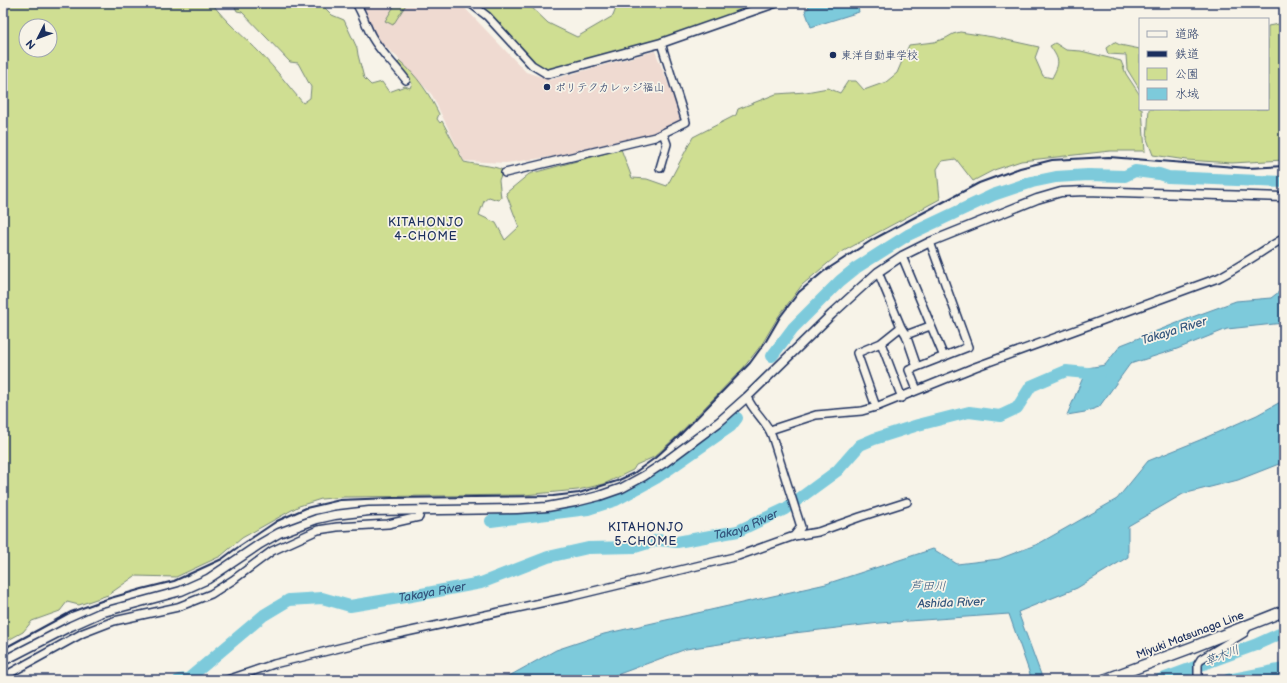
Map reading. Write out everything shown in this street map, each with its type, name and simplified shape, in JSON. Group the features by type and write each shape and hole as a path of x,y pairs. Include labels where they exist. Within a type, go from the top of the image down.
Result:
{"main road":[{"name":"Miyuki Matsunaga Line","path":"1104,680 1284,611"}],"street":[{"path":"356,3 363,14 372,37 383,55 393,63 406,80"},
{"path":"470,3 487,16 532,65 547,74 661,43 775,3"},
{"path":"505,173 655,137 686,122 661,43"},
{"path":"660,168 667,144 663,133"},
{"path":"3,661 71,626 100,613 181,591 208,579 279,533 317,519 335,515 369,511 517,510 575,502 617,490 644,476 664,463 719,422 878,272 902,256 930,242 1037,199 1061,192 1086,191 1284,197"},
{"path":"771,433 816,415 862,411 902,398 917,390 975,367 1218,278 1239,267 1284,238"},
{"path":"917,390 909,370 944,358 968,347 930,242"},
{"path":"902,256 944,358"},
{"path":"878,272 901,327 906,335 917,367"},
{"path":"906,335 930,326"},
{"path":"876,407 857,353 881,343 901,327"},
{"path":"881,343 902,398"},
{"path":"747,397 750,405 771,433 801,527 794,536"},
{"path":"228,680 274,664 380,637 573,596 738,556 794,536 818,532 860,516 907,502"},
{"path":"3,676 83,633 114,621 178,607 211,594 233,580 272,551 318,530 337,527 388,524 419,518 420,510"},
{"path":"1198,680 1198,666 1201,659 1244,633 1248,626"}],"shaded area":[{"name":"ポリテクカレッジ福山","path":"362,3 460,3 526,72 550,80 655,51 674,98 681,120 656,133 628,141 558,156 506,163 464,161 432,95 398,58 380,42"}],"green space":[{"path":"3,3 212,3 229,23 267,60 303,103 310,98 311,87 298,63 290,62 242,12 237,11 233,3 320,3 332,15 344,20 357,48 364,78 371,85 382,82 389,92 405,86 410,88 412,83 398,63 400,61 427,92 439,114 437,119 440,123 442,121 464,162 503,170 499,180 501,198 498,200 489,197 484,201 479,215 496,223 505,240 519,227 506,193 529,174 621,149 632,178 647,179 667,186 693,137 736,115 738,109 776,94 806,92 828,88 840,93 848,81 856,81 864,90 886,82 897,73 909,45 934,42 960,32 993,37 1039,47 1035,58 1043,76 1052,78 1058,65 1056,55 1050,46 1055,43 1066,50 1081,51 1121,61 1126,74 1139,94 1139,110 1142,110 1145,151 1110,151 1021,161 994,170 973,181 956,159 942,161 937,169 940,199 840,253 802,285 778,317 762,344 744,367 676,437 654,457 636,465 633,470 604,484 578,490 524,495 344,497 321,499 299,506 242,538 221,556 176,577 135,576 108,595 79,605 67,602 60,611 32,621 23,632 3,643"},
{"path":"396,3 407,3 393,25 385,21"},
{"path":"475,3 527,3 548,23 577,37 613,16 618,3 760,3 759,5 661,41 548,72 532,63"},
{"path":"1284,23 1284,160 1232,163 1186,160 1153,155 1147,139 1149,110 1269,110 1269,26"},
{"path":"1114,42 1120,45 1139,49 1139,88 1127,69 1126,55 1108,54 1106,48"}],"water":[{"path":"814,3 857,3 859,12 811,27 805,10 809,8 808,5"},
{"path":"1284,288 1284,323 1227,329 1177,349 1130,364 1099,407 1085,412 1067,415 1087,368 1105,365 1121,345 1236,301 1271,298"},
{"name":"芦田川","path":"1284,400 1284,462 1238,480 1183,494 1128,526 1128,557 1077,588 1018,612 1043,680 1032,680 1009,614 880,623 794,633 686,649 603,680 499,680 556,650 604,634 826,584 933,549 957,564 999,559 1038,544 1117,499 1148,461 1257,415"}],"waterway":[{"path":"772,356 793,328 840,281 856,268 908,235 993,195 1032,182 1056,177 1088,175 1125,176 1135,171 1159,174 1168,177 1284,182"},
{"name":"Takaya River","path":"179,680 188,679 264,615 289,600 322,598 350,606 481,583 548,557 588,548 635,547 658,540 677,542 738,531 785,509 837,471 860,445 918,425 969,412 1000,416 1017,408 1031,386 1066,371 1100,373"},
{"path":"491,521 588,509 616,500 656,478 731,426 737,418"},
{"name":"草木川","path":"1160,680 1255,645 1284,632"},
{"path":"1228,680 1284,669"}],"railway":[{"path":"3,649 71,612 107,599 174,581 222,559 277,521 306,508 340,500 553,496 579,493 617,481 634,473 655,458 678,437 750,363 766,341 780,317 799,292 823,272 872,240 979,183 1020,168 1052,160 1109,157 1248,168 1284,166"}],"place":[{"name":"東洋自動車学校","path":"833,55"},
{"name":"ポリテクカレッジ福山","path":"547,87"}],"district":[{"name":"KITAHONJO 4-CHOME","path":"426,229"},
{"name":"KITAHONJO 5-CHOME","path":"646,534"}],"water label":[{"name":"Ashida River","path":"951,603"}]}
